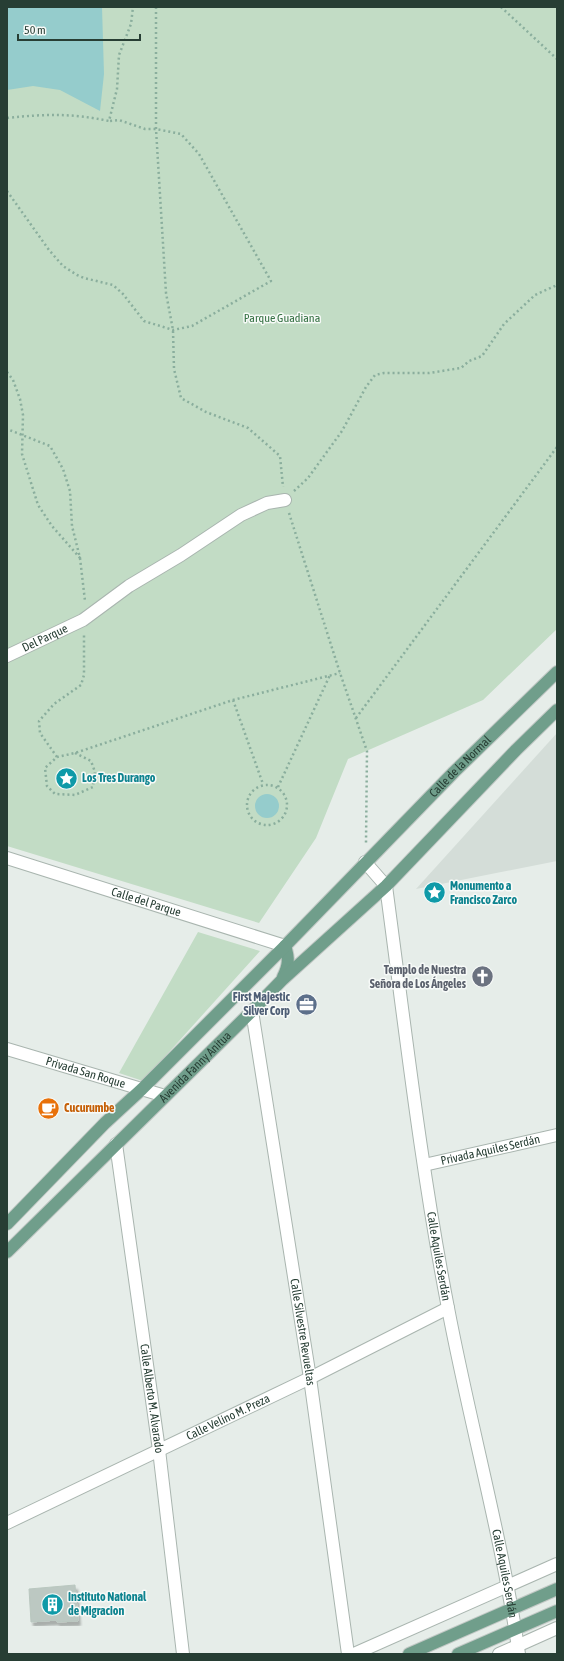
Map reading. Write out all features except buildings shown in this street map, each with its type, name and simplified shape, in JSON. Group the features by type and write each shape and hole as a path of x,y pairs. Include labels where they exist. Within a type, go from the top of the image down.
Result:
{"main road":[{"name":"Calle de la Normal","path":"365,862 454,772 557,672"},
{"path":"386,886 516,750 557,710"},
{"name":"Avenida Fanny Anitua","path":"7,1224 106,1123 285,946 365,862"},
{"name":"Avenida Fanny Anitua","path":"7,1252 282,980 386,886"},
{"path":"282,980 289,964 285,946"},
{"path":"408,1654 557,1589"},
{"path":"458,1654 557,1611"}],"street":[{"name":"Del Parque","path":"7,656 83,620 129,586 241,515 267,503 285,500"},
{"name":"Calle del Parque","path":"7,858 285,946"},
{"path":"365,862 386,886"},
{"name":"Calle Aquiles Serdán","path":"386,886 424,1165 448,1308 507,1586 518,1650"},
{"name":"Calle Silvestre Revueltas","path":"252,1011 310,1378 348,1654"},
{"name":"Privada San Roque","path":"7,1049 165,1096"},
{"name":"Privada Aquiles Serdán","path":"424,1165 557,1135"},
{"name":"Calle Alberto M. Alvarado","path":"116,1144 159,1450 183,1654"},
{"name":"Calle Velino M. Preza","path":"7,1523 310,1378 448,1308"},
{"path":"354,1654 557,1564"},
{"path":"499,1654 518,1650 557,1628"}],"path":[{"path":"110,121 117,89 119,55 131,24 133,7"},
{"path":"156,7 156,129 166,293 173,330 174,369 181,398 206,412 248,428 280,456 285,500 340,673 367,751 365,862"},
{"path":"502,7 557,59"},
{"path":"7,118 54,114 87,116 110,121 119,120 145,130 156,129 181,134 199,154 272,281 192,326 173,330 144,321 114,285 84,278 63,266 49,250 7,191"},
{"path":"285,500 308,478 342,431 366,387 375,375 384,373 429,374 460,368 469,361 482,356 504,324 535,295 557,284"},
{"path":"7,372 13,380 20,398 23,415 22,454 38,505 52,526 80,558"},
{"path":"7,429 50,446 63,469 70,491 72,526 80,558 85,601 83,620 84,675 81,685 54,704 39,721 40,733 57,757"},
{"path":"356,719 557,447"},
{"path":"75,753 92,761 95,772 93,787 75,795 55,794 47,786 45,768 57,757 75,753 233,700 340,673"},
{"path":"278,787 330,675"},
{"path":"233,700 263,784"},
{"path":"263,784 278,787 283,791 286,797 287,810 285,816 274,824 261,824 251,816 248,810 247,804 252,791 263,784"}],"shaded area":[{"path":"557,733 557,861 416,889"}],"green space":[{"name":"Parque Guadiana","path":"7,7 557,7 557,629 483,700 348,759 316,838 259,923 7,846"},
{"path":"198,932 260,951 143,1081 119,1073"}],"water":[{"path":"7,7 102,7 104,74 100,111 60,90 33,86 7,90"},
{"path":"267,794 276,797 279,806 276,815 267,818 258,815 255,806 258,797"}],"place":[{"name":"Los Tres Durango","path":"67,778"},
{"name":"Monumento a Francisco Zarco","path":"434,893"},
{"name":"Templo de Nuestra Señora de Los Ángeles","path":"482,977"},
{"name":"First Majestic Silver Corp","path":"306,1004"},
{"name":"Cucurumbe","path":"48,1108"},
{"name":"Instituto National de Migracion","path":"53,1604"}]}
